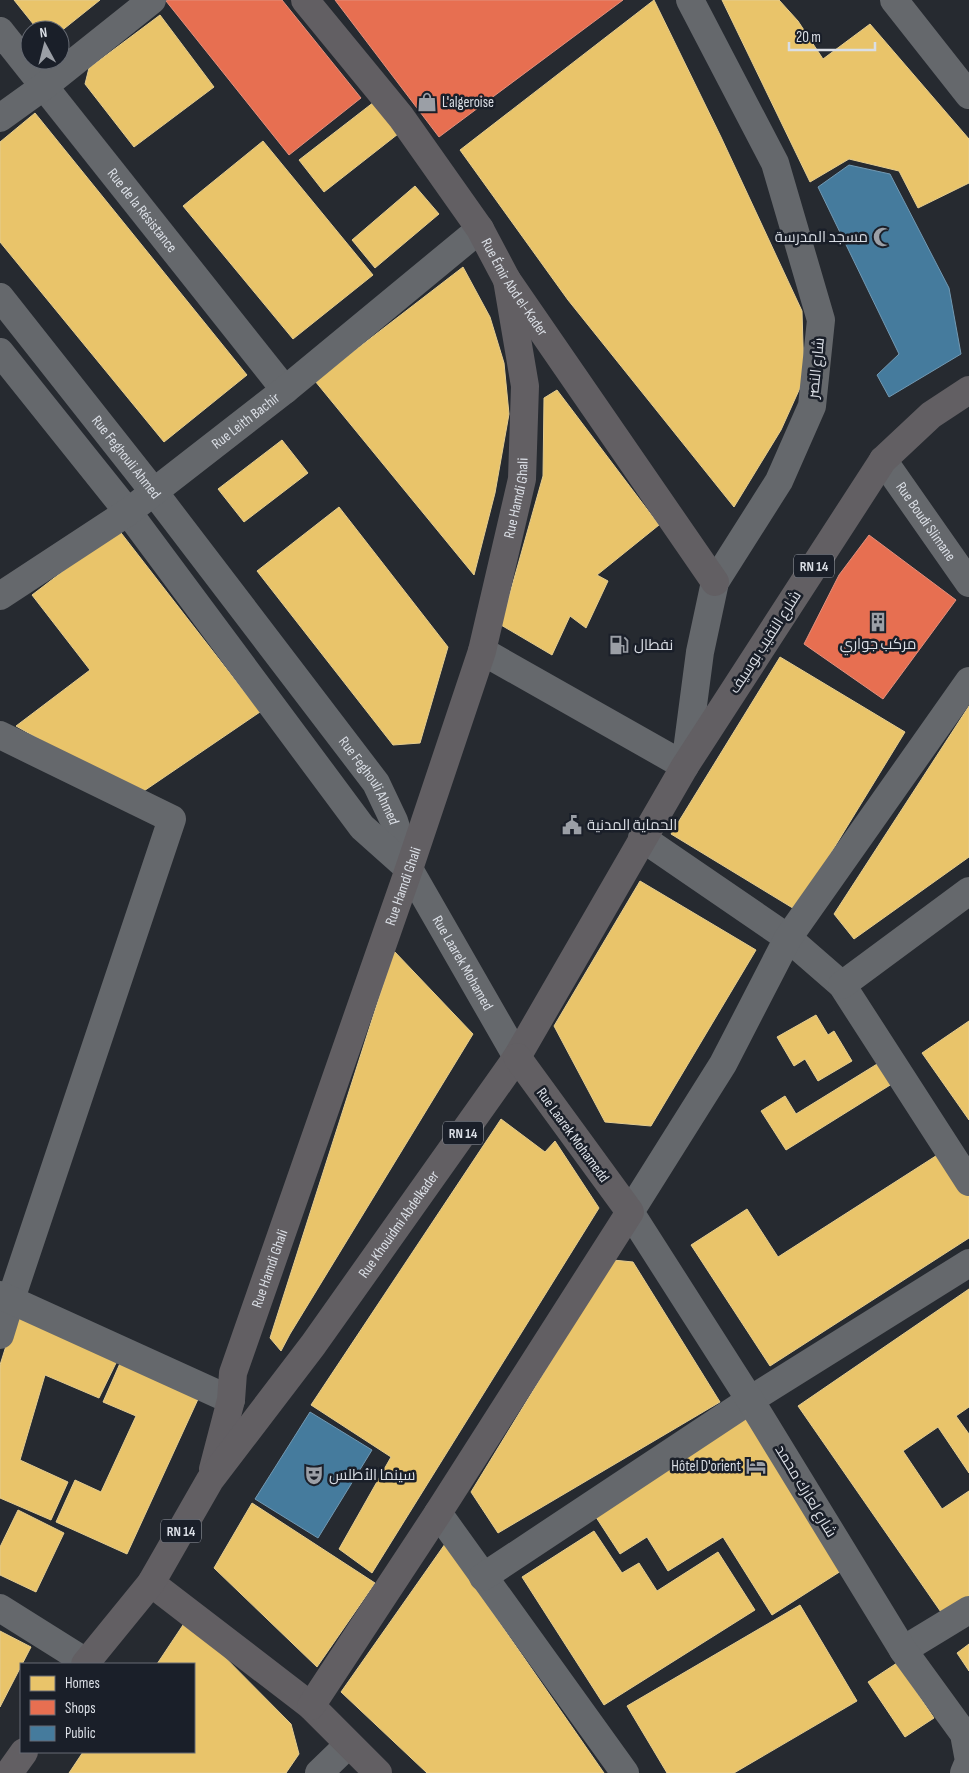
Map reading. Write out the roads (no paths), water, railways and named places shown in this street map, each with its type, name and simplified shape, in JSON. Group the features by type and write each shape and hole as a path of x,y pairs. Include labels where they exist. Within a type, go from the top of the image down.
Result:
{"main road":[{"name":"Rue Émir Abd el-Kader","path":"305,0 401,116 480,229 507,280 715,582"},
{"name":"Rue Hamdi Ghali","path":"210,1480 231,1400 233,1373 409,869 482,651 522,478 525,386 507,280"},
{"name":"شلرع النقيب بوسيف","path":"685,766 883,460 930,415 969,390"},
{"name":"Rue Khouidmi Abdelkader","path":"86,1663 151,1582 210,1480 313,1345 516,1057 685,766"},
{"name":"Rue Laarek Mohamedd","path":"516,1057 630,1212"},
{"path":"311,1706 438,1513 630,1212"},
{"path":"151,1582 311,1706 378,1773"},
{"path":"9,1773 23,1753"}],"street":[{"path":"0,118 44,87 152,0"},
{"name":"شارع النصر","path":"685,766 700,652 715,582 778,481 812,406 822,320 775,163 690,0"},
{"path":"894,0 969,95"},
{"name":"Rue de la Résistance","path":"0,31 285,390"},
{"name":"Rue Leith Bachir","path":"0,596 128,512 285,390 480,229"},
{"name":"Rue Feghouli Ahmed","path":"0,297 154,492 376,783 394,821 409,869"},
{"name":"Rue Feghouli Ahmed","path":"0,352 128,512 362,827 409,869"},
{"name":"Rue Boudi Slimane","path":"883,460 969,583"},
{"path":"482,651 685,766"},
{"path":"630,1212 723,1064 788,938 969,681"},
{"path":"0,735 172,820 5,1297 0,1335"},
{"path":"642,838 788,938 842,985 969,1182"},
{"name":"Rue Laarek Mohamed","path":"409,869 516,1057"},
{"path":"842,985 969,891"},
{"name":"شارع لعارك محمد","path":"630,1212 750,1400 903,1650 964,1734 969,1761 964,1773"},
{"path":"483,1577 750,1400 969,1263"},
{"path":"5,1297 231,1400"},
{"path":"438,1513 625,1773"},
{"path":"0,1608 86,1663"},
{"path":"903,1650 969,1610"},
{"path":"319,1773 348,1745"}],"place":[{"name":"L'algeroise","path":"427,102"},
{"name":"مسجد المدرسة","path":"883,237"},
{"name":"مركب جواري","path":"878,622"},
{"name":"نفطال","path":"619,645"},
{"name":"الحماية المدنية","path":"572,825"},
{"name":"Hôtel D'orient","path":"756,1466"},
{"name":"سينما الأطلس","path":"314,1475"}]}
